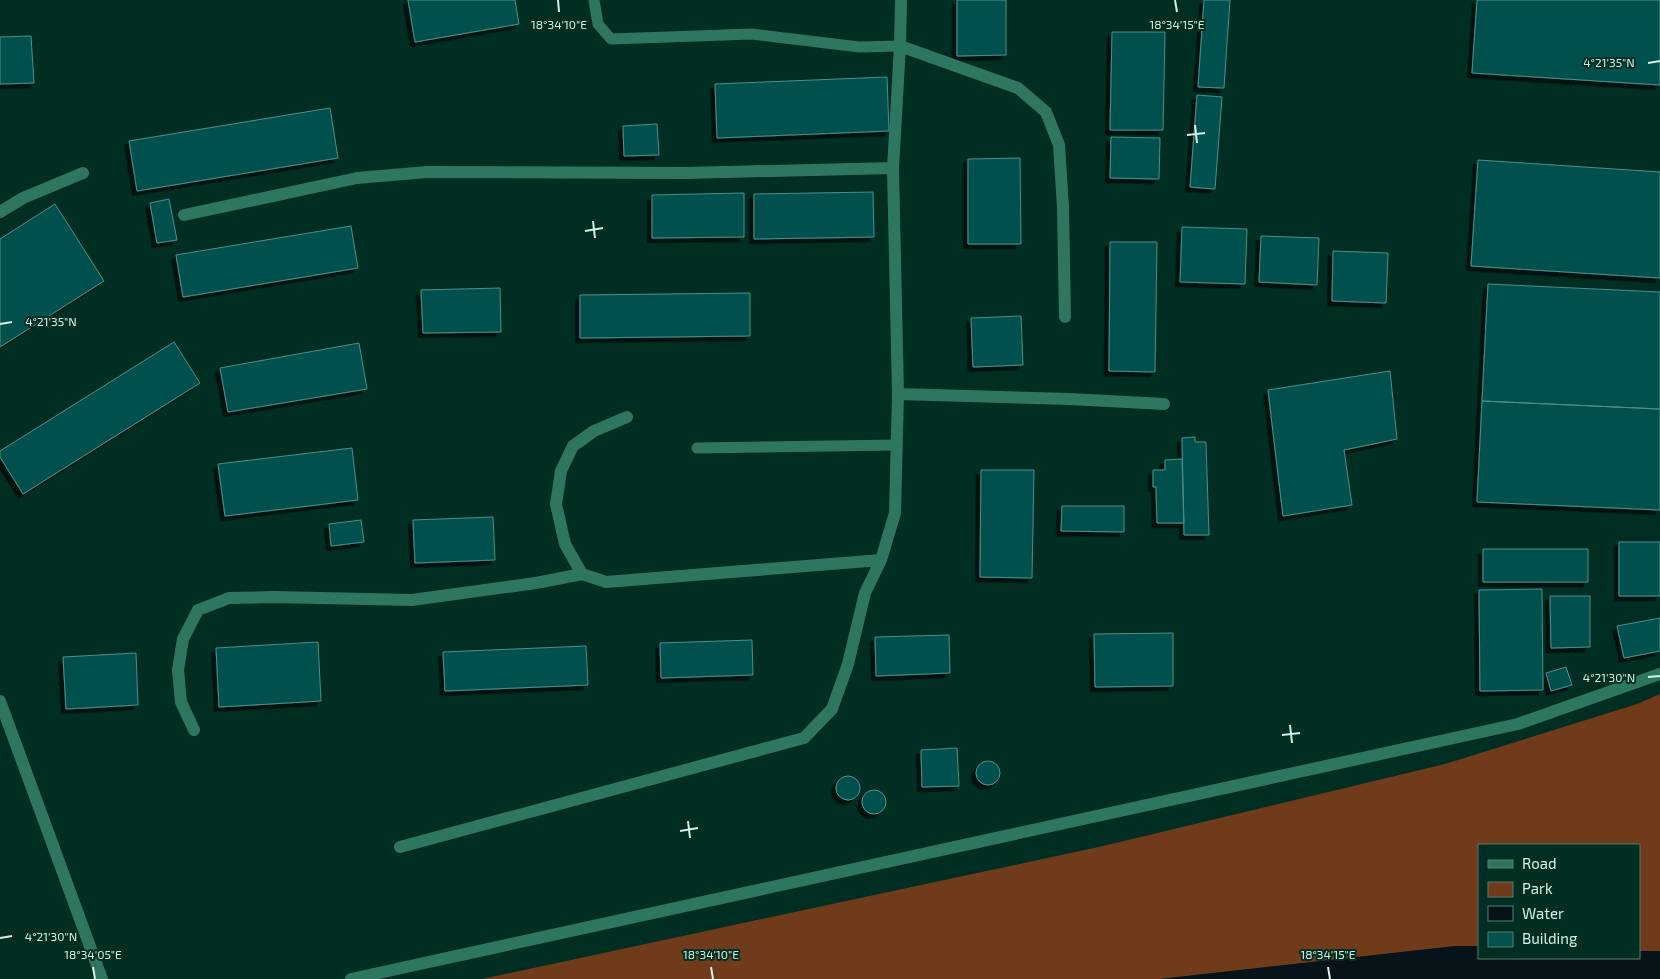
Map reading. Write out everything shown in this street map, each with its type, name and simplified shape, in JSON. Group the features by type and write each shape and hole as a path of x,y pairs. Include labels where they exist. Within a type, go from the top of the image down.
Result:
{"street":[{"path":"400,847 804,738 832,708 848,664 864,593 881,560 895,513 898,394 893,168 900,46 900,0"},
{"path":"900,46 1018,88 1046,112 1059,145 1063,207 1065,317"},
{"path":"184,215 357,178 427,172 685,173 893,168"},
{"path":"0,212 22,198 83,173"},
{"path":"898,394 1164,404"},
{"path":"582,574 565,544 556,504 561,471 573,446 594,430 626,417"},
{"path":"194,730 181,702 178,670 183,639 198,610 229,598 412,600 536,583 582,574 606,582 881,560"},
{"path":"352,979 1518,724 1660,674"},
{"path":"0,701 102,979"}],"lane":[{"path":"594,0 598,24 611,39 752,34 859,47 900,46"},
{"path":"697,448 896,445"}],"green space":[{"path":"1660,694 1660,951 1640,951 1640,844 1478,844 1478,946 1456,946 1160,979 482,979 1103,846 1445,764 1637,704"}],"water":[{"path":"1456,946 1478,946 1478,959 1640,959 1640,951 1660,951 1660,979 1160,979"}],"building":[{"path":"408,0 515,0 519,24 415,42"},
{"path":"957,0 1006,0 1006,55 957,56"},
{"path":"1204,0 1230,0 1224,88 1198,87"},
{"path":"1477,0 1660,0 1660,85 1472,73"},
{"path":"1112,32 1165,32 1163,130 1110,130"},
{"path":"31,36 34,83 0,84 0,37"},
{"path":"887,77 889,131 717,138 715,84"},
{"path":"1197,95 1222,97 1215,189 1190,187"},
{"path":"330,108 338,158 137,191 129,141"},
{"path":"657,124 659,155 624,156 623,126"},
{"path":"1111,137 1160,138 1159,179 1110,178"},
{"path":"1020,158 1021,244 968,244 968,159"},
{"path":"1478,160 1660,172 1660,278 1471,266"},
{"path":"873,192 874,237 754,239 754,194"},
{"path":"744,193 744,237 652,238 652,195"},
{"path":"169,199 177,240 157,243 150,203"},
{"path":"55,204 104,281 0,347 0,239"},
{"path":"351,226 358,268 183,297 176,255"},
{"path":"1182,227 1247,229 1245,284 1180,282"},
{"path":"1261,236 1319,238 1317,285 1259,282"},
{"path":"1110,242 1157,242 1155,372 1109,371"},
{"path":"1333,251 1388,253 1386,303 1332,301"},
{"path":"1488,284 1660,292 1660,409 1482,401"},
{"path":"500,288 501,332 423,333 421,290"},
{"path":"750,293 750,336 580,338 580,295"},
{"path":"1021,316 1023,365 973,367 971,318"},
{"path":"174,342 200,383 23,494 0,457 0,451"},
{"path":"359,343 367,389 228,412 220,368"},
{"path":"1390,371 1397,439 1344,450 1352,505 1283,516 1268,390"},
{"path":"1482,401 1660,409 1660,510 1477,502"},
{"path":"1195,437 1195,442 1206,442 1209,535 1184,535 1182,438"},
{"path":"352,448 358,500 225,516 218,464"},
{"path":"1182,459 1184,523 1157,523 1156,487 1153,487 1153,470 1165,470 1165,460"},
{"path":"981,470 1034,470 1032,578 980,577"},
{"path":"1062,506 1124,506 1124,532 1061,531"},
{"path":"493,517 495,560 415,563 413,520"},
{"path":"361,520 364,542 331,546 329,524"},
{"path":"1619,542 1660,542 1660,596 1619,596"},
{"path":"1483,549 1588,549 1588,582 1483,582"},
{"path":"1542,589 1543,690 1480,691 1479,590"},
{"path":"1550,596 1590,596 1590,647 1551,648"},
{"path":"1660,618 1660,651 1624,658 1617,626"},
{"path":"1173,633 1173,686 1095,687 1094,634"},
{"path":"949,635 950,673 876,676 875,637"},
{"path":"752,640 753,675 661,678 660,643"},
{"path":"318,642 321,701 219,707 216,648"},
{"path":"586,646 588,685 445,691 443,652"},
{"path":"136,653 138,705 66,709 63,657"},
{"path":"1566,667 1572,685 1551,691 1546,673"},
{"path":"957,748 959,786 922,787 921,750"},
{"path":"988,761 996,765 1000,773 996,781 988,785 980,781 976,773 980,765"},
{"path":"848,776 856,780 860,788 856,796 848,800 840,796 836,788 840,780"},
{"path":"874,790 882,794 886,802 882,810 874,814 866,810 862,802 866,794"}]}
